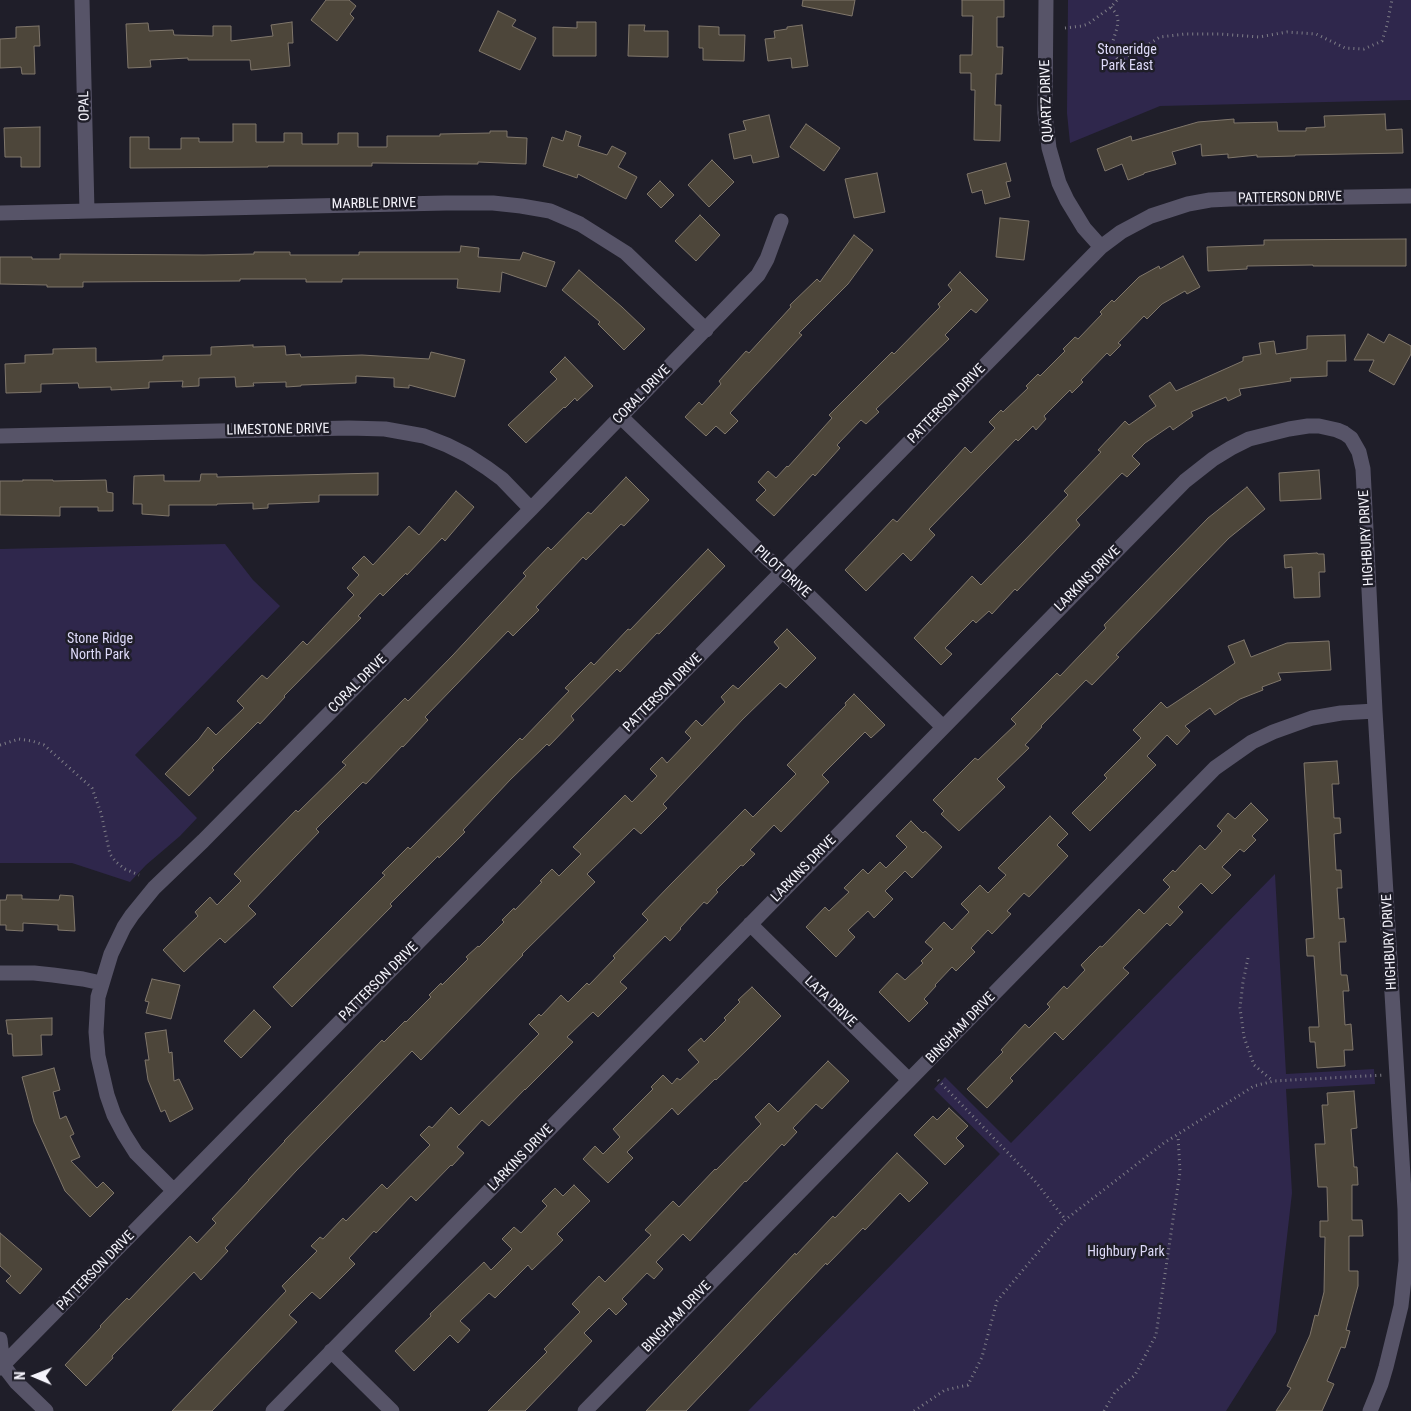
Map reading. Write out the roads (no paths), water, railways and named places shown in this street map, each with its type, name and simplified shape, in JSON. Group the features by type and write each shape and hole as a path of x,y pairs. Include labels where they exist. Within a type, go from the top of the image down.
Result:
{"street":[{"name":"OPAL","path":"82,0 87,211"},
{"name":"QUARTZ DRIVE","path":"1046,0 1045,113 1049,148 1059,183 1067,200 1084,228 1101,247"},
{"name":"PATTERSON DRIVE","path":"1,1366 1101,247 1132,226 1151,216 1188,204 1210,200 1411,196"},
{"name":"MARBLE DRIVE","path":"0,213 446,202 492,202 550,211 580,224 626,253 706,330"},
{"name":"CORAL DRIVE","path":"174,1192 136,1153 114,1115 107,1095 98,1056 96,1011 111,954 124,927 154,888 210,834 531,509 758,275 767,260 781,221"},
{"name":"PILOT DRIVE","path":"621,417 768,559 797,584 943,727"},
{"name":"LARKINS DRIVE","path":"273,1411 1185,481 1199,469 1231,448 1249,439 1272,432 1308,426 1328,427 1351,438 1359,452 1363,469"},
{"name":"LIMESTONE DRIVE","path":"0,436 339,428 385,429 424,436 468,455 502,479 531,509"},
{"name":"HIGHBURY DRIVE","path":"1363,469 1375,711 1404,1058 1406,1254 1401,1306 1391,1350 1381,1384 1370,1411"},
{"name":"BINGHAM DRIVE","path":"585,1411 1215,768 1252,742 1304,720 1342,713 1375,711"},
{"name":"LATA DRIVE","path":"750,924 909,1080"},
{"path":"0,973 44,974 102,983"},
{"path":"0,1339 1,1366 46,1411"},
{"path":"331,1351 392,1411"}],"park label":[{"name":"Stoneridge Park East","path":"1127,58"},
{"name":"Stone Ridge North Park","path":"100,648"},
{"name":"Highbury Park","path":"1126,1252"}]}
